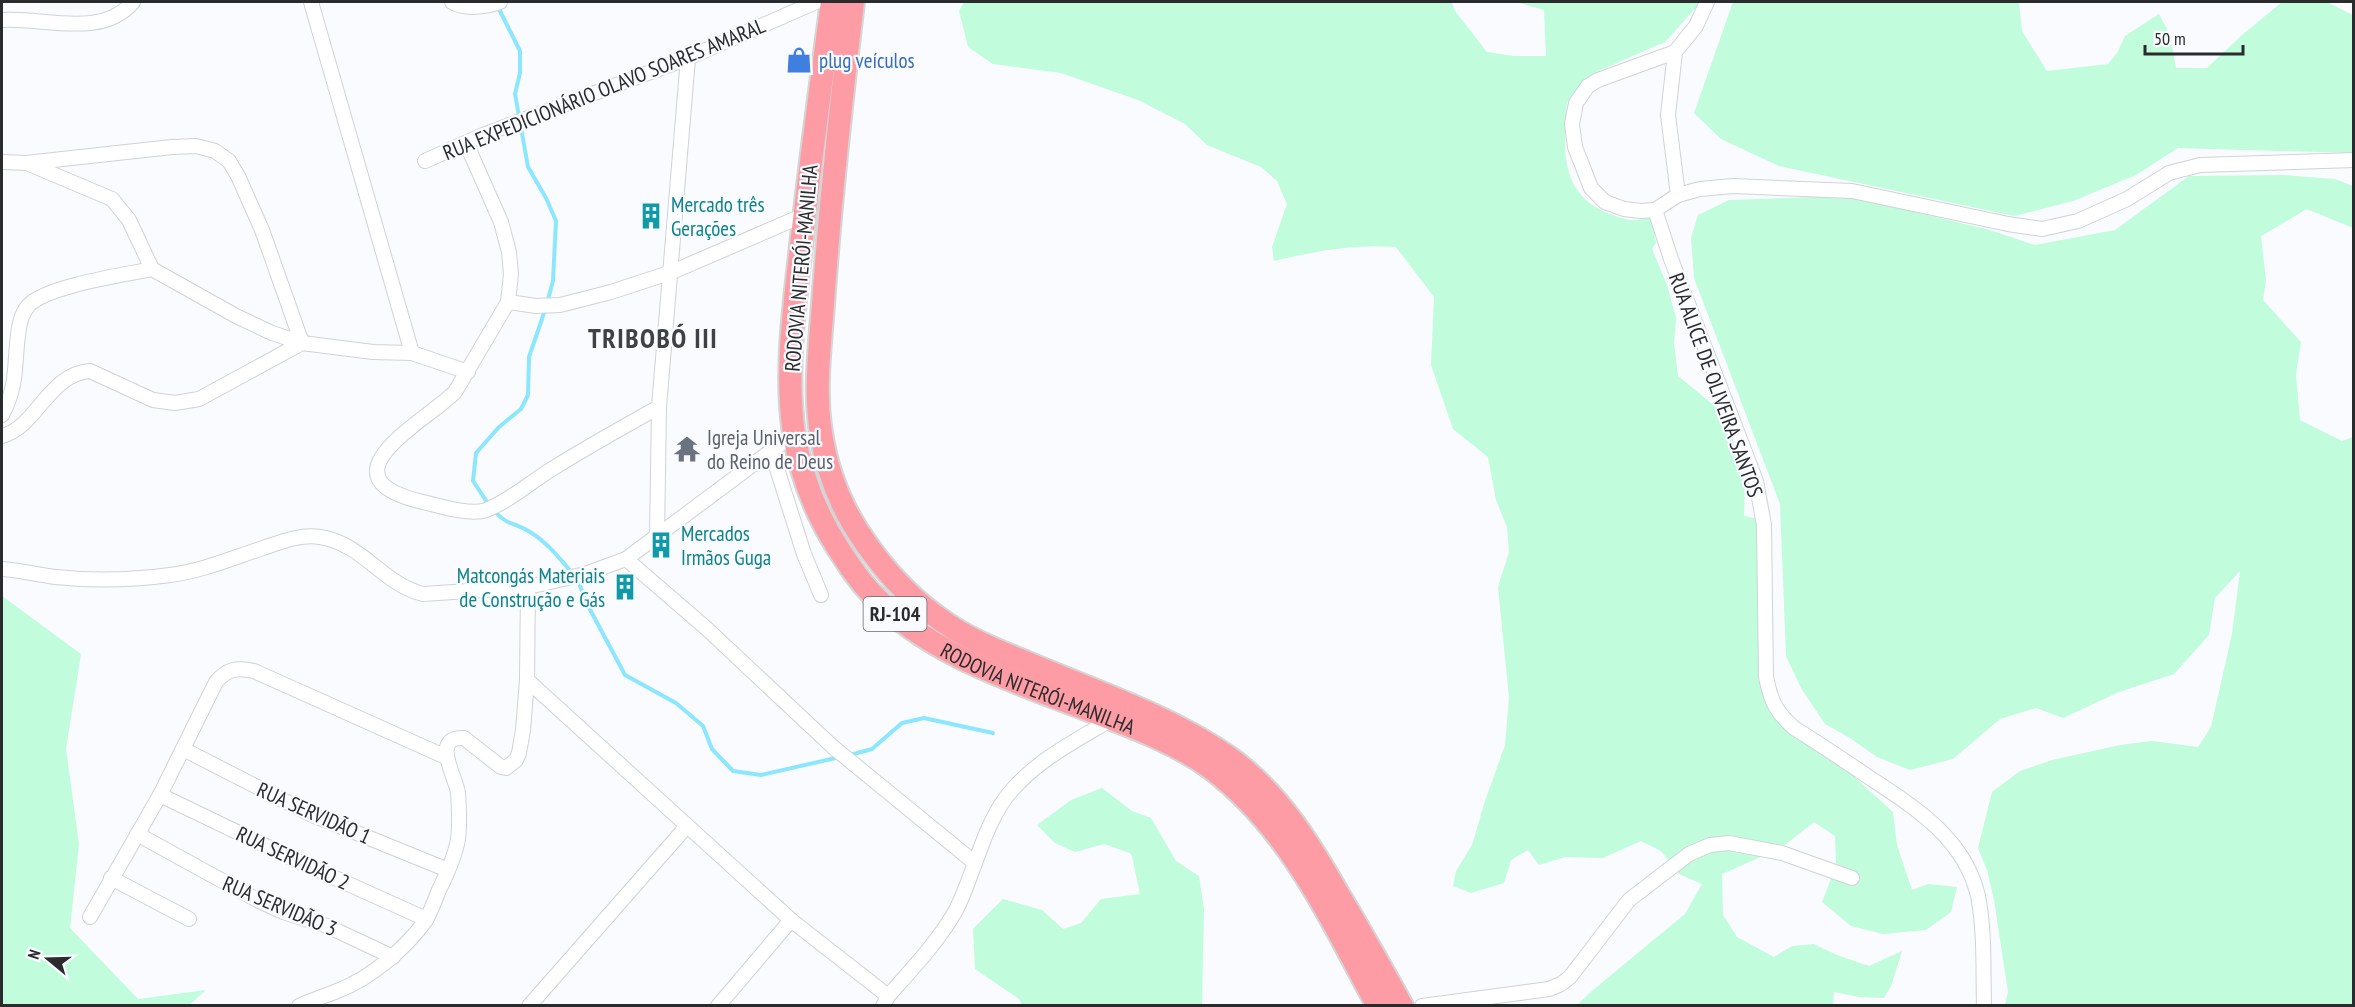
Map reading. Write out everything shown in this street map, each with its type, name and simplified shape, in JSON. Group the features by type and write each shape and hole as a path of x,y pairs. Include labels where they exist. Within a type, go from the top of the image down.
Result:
{"highway":[{"name":"RODOVIA NITERÓI-MANILHA","path":"832,2 794,304 790,386 794,434 803,476 832,539 856,575 876,598 917,631 956,655 993,672 1112,719 1179,749 1208,765 1235,787 1269,822 1293,854 1378,1005"},
{"name":"RODOVIA NITERÓI-MANILHA","path":"853,2 828,234 818,388 823,442 834,482 853,526 894,579 945,623 993,648 1182,730 1234,762 1268,791 1296,825 1323,866 1402,1005"}],"street":[{"path":"2,20 21,18 86,24 108,19 133,2"},
{"path":"311,2 412,353"},
{"path":"452,2 468,7 496,3"},
{"name":"RUA EXPEDICIONÁRIO OLAVO SOARES AMARAL","path":"425,161 466,142 687,58 816,2"},
{"path":"1707,2 1696,26 1674,52 1598,80 1588,86 1576,103 1572,124 1575,147 1591,188 1605,202 1624,209 1641,211 1655,210 1678,195 1700,189 1733,186 1852,191 2042,229 2078,221 2127,199 2169,173 2200,165 2354,160"},
{"path":"1674,52 1668,115 1678,195"},
{"path":"657,537 659,407 672,272 687,58"},
{"path":"466,142 501,222 509,252 511,274 508,302 456,392 393,443 383,454 377,465 377,476 383,485 405,498 455,508 490,507 659,407"},
{"path":"2,162 26,163 171,147 196,146 215,151 230,161 238,176 262,230 302,343"},
{"path":"26,163 112,199 129,220 152,269 236,316 272,333 302,343 373,352 412,353 468,372"},
{"name":"RUA ALICE DE OLIVEIRA SANTOS","path":"1655,210 1671,259 1756,481 1764,525 1766,676 1770,697 1779,715 1794,728 1915,807 1948,837 1967,865 1977,896 1982,927 1984,1005"},
{"path":"508,302 536,306 560,305 611,292 672,272 804,215"},
{"path":"2,415 15,384 18,335 21,320 29,305 44,294 152,269"},
{"path":"2,436 20,426 67,377 79,372 90,371 153,400 175,403 199,399 302,343"},
{"path":"2,569 58,577 115,579 171,575 211,566 296,537 319,536 337,541 357,551 414,592 423,594 528,587 585,574 626,559 794,434"},
{"path":"771,450 804,554 821,595"},
{"path":"626,559 706,628 833,747 975,863"},
{"path":"299,1005 339,991 380,967 393,957 426,919 448,870 458,838 458,790 446,757 446,749 450,742 457,738 464,738 501,767 506,768 516,760 521,744 527,680 528,587"},
{"path":"90,917 160,795 216,682 231,669 242,668 254,671 446,757"},
{"path":"527,680 791,920 885,1001 940,936 956,909 996,814 1010,791 1033,769 1057,752 1112,719"},
{"name":"RUA SERVIDÃO 1","path":"183,749 310,814 448,870"},
{"name":"RUA SERVIDÃO 2","path":"160,795 293,860 426,919"},
{"path":"529,1005 687,826"},
{"name":"RUA SERVIDÃO 3","path":"137,834 259,901 283,912 327,926 393,957"},
{"path":"1422,1005 1549,989 1561,984 1570,977 1629,900 1689,854 1710,845 1740,844 1782,853 1852,878"},
{"path":"111,878 189,919"},
{"path":"718,1005 791,920"}],"green space":[{"path":"964,2 1452,2 1455,11 1487,52 1514,56 1546,56 1544,10 1516,2 1701,2 1665,42 1596,72 1567,103 1565,137 1568,168 1581,195 1593,205 1626,219 1651,217 1656,243 1652,249 1667,285 1676,318 1674,343 1678,376 1722,412 1745,481 1744,516 1759,519 1758,678 1766,705 1791,734 1838,762 1893,812 1897,845 1912,890 1928,884 1957,887 1951,912 1926,930 1883,934 1851,926 1822,902 1836,866 1835,836 1814,822 1781,848 1722,874 1723,915 1737,937 1774,957 1792,946 1814,944 1869,966 1902,951 1891,986 1884,998 1859,997 1834,992 1833,1005 1577,1005 1685,914 1702,884 1679,874 1661,851 1641,841 1603,858 1565,857 1539,865 1528,850 1511,860 1504,883 1471,893 1453,886 1456,871 1472,845 1505,745 1509,698 1498,587 1509,552 1507,527 1496,500 1488,457 1453,429 1431,365 1434,297 1396,247 1335,249 1274,261 1272,247 1287,204 1277,181 1261,167 1207,145 1185,124 1138,100 1061,73 993,64 968,47 959,11"},
{"path":"1733,2 2019,2 2022,31 2047,71 2108,64 2117,53 2125,36 2159,14 2170,35 2176,68 2207,68 2282,2 2327,2 2353,15 2353,153 2178,148 2136,175 2073,201 2014,216 1779,166 1721,139 1694,113"},
{"path":"2284,175 2335,179 2353,186 2353,228 2307,209 2261,236 2266,280 2263,300 2301,342 2296,375 2300,420 2342,441 2353,437 2353,1005 2005,1005 2008,992 1994,900 1987,870 1978,848 1992,792 2020,771 2052,760 2120,745 2152,741 2198,747 2211,727 2232,634 2240,571 2215,598 2209,635 2174,674 2119,692 2063,718 2036,708 2000,719 1953,759 1910,770 1877,757 1825,724 1801,688 1786,656 1780,504 1694,278 1691,238 1698,215 1729,200 1848,196 1990,230 2035,245 2115,230 2189,176"},
{"path":"2,596 81,654 66,749 79,844 70,928 138,999 206,990 189,1005 2,1005"},
{"path":"1102,788 1132,811 1151,818 1176,861 1199,876 1204,909 1202,1005 1022,1005 1019,999 975,969 973,929 1003,899 1042,910 1063,929 1081,923 1101,899 1140,894 1130,853 1104,844 1075,852 1055,843 1037,825 1071,800"}],"waterway":[{"path":"497,5 520,51 520,73 515,94 528,167 556,221 553,281 547,303"},
{"path":"489,505 473,481 476,453 499,427 521,409 528,395 529,357 545,310"},
{"path":"494,511 507,522 536,536 573,574"},
{"path":"578,580 586,602 625,675 676,703 703,726 712,749 733,771 761,775 840,757"},
{"path":"850,755 872,749 902,723 924,718 993,733"}],"place":[{"name":"plug veículos","path":"799,60"},
{"name":"Mercado três Gerações","path":"651,216"},
{"name":"Igreja Universal do Reino de Deus","path":"687,449"},
{"name":"Mercados Irmãos Guga","path":"661,545"},
{"name":"Matcongás Materiais de Construção e Gás","path":"625,587"}],"district":[{"name":"TRIBOBÓ III","path":"653,338"}]}
